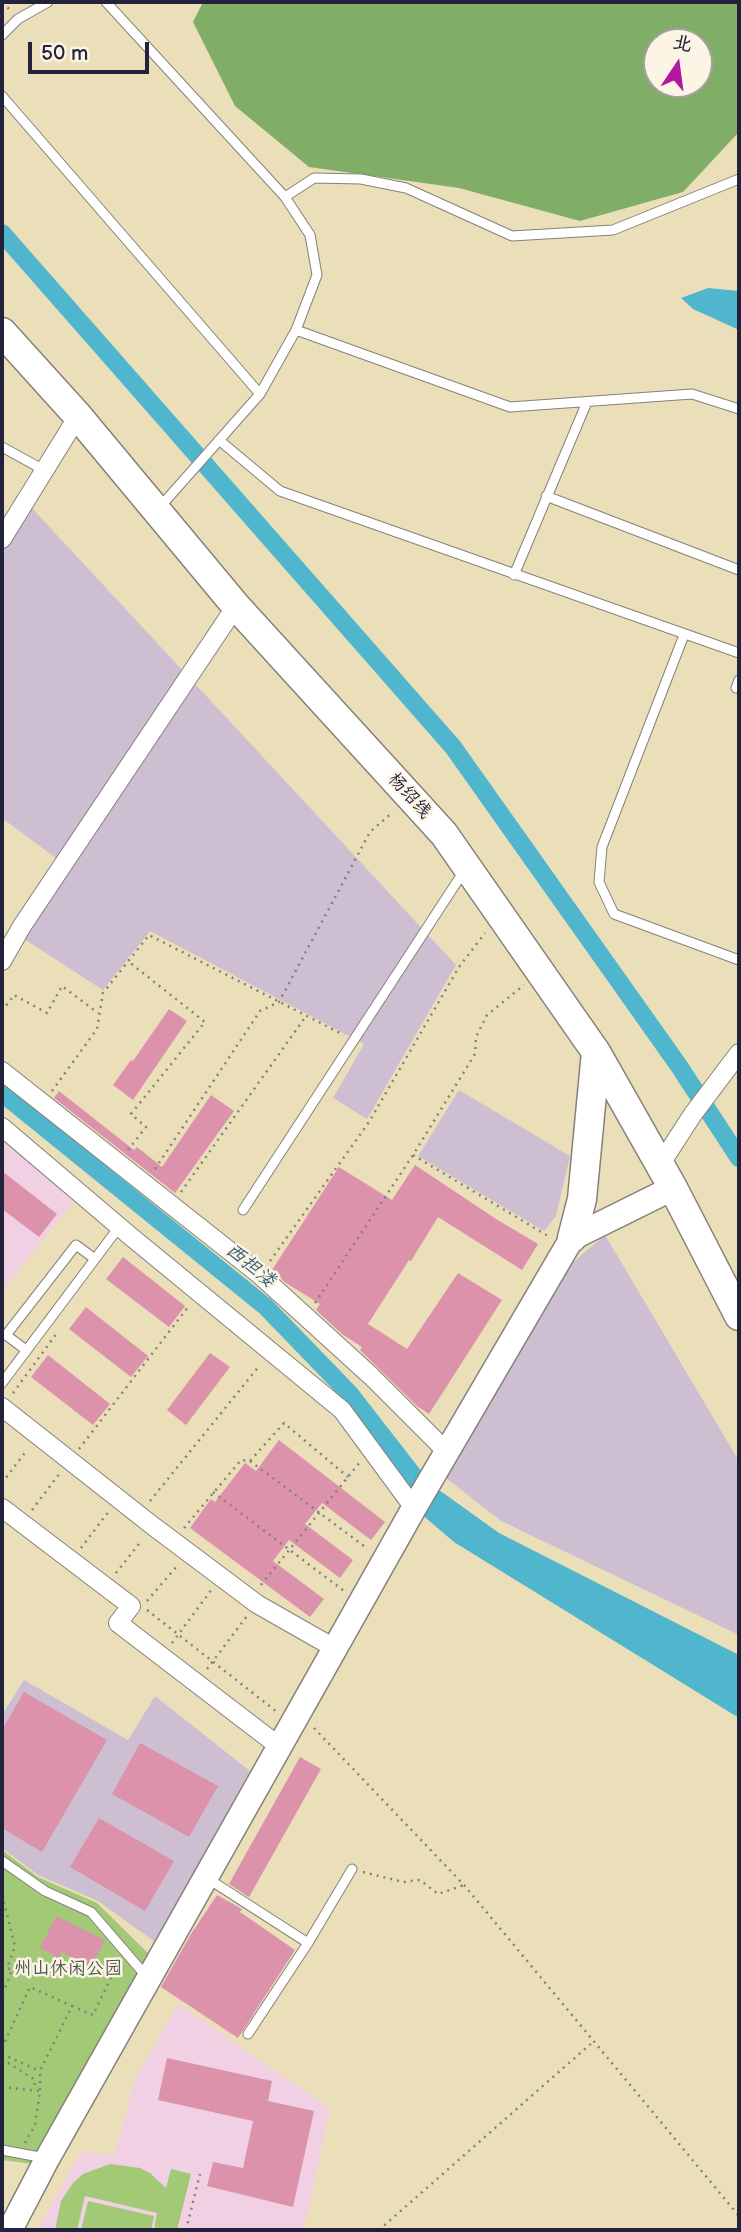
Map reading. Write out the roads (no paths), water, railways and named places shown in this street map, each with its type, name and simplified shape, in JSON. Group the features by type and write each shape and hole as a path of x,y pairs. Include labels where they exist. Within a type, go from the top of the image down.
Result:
{"main road":[{"name":"杨绍线","path":"2,332 78,416 236,606 444,834 596,1052 666,1176 739,1316"},
{"path":"569,1242 582,1199 596,1052"}],"street":[{"path":"2,538 78,416"},
{"path":"2,961 22,926 236,606"},
{"path":"10,2230 47,2159 414,1508 569,1242 666,1176 693,1114 739,1053"},
{"path":"2,1071 260,1275 372,1376 448,1453"},
{"path":"5,1136 342,1410 414,1508"},
{"path":"2,1407 253,1601 336,1649"},
{"path":"2,1508 131,1606 118,1623 281,1747"}],"lane":[{"path":"2,35 18,19 48,2"},
{"path":"106,2 285,197 310,235 317,275 296,330 260,394 157,510"},
{"path":"2,96 260,394"},
{"path":"285,197 314,178 362,179 406,188 512,236 613,230 739,179"},
{"path":"296,330 510,407 692,394 739,409"},
{"path":"514,575 587,402"},
{"path":"219,440 280,491 739,653"},
{"path":"2,447 44,470"},
{"path":"546,496 739,570"},
{"path":"684,635 602,847 599,882 614,914 739,960"},
{"path":"243,1210 466,866"},
{"path":"2,1383 120,1227"},
{"path":"26,1350 6,1335 76,1245 95,1259"},
{"path":"2,1861 45,1891 91,1912 148,1979"},
{"path":"248,2034 308,1943 352,1869"},
{"path":"206,1877 308,1943"},
{"path":"2,2150 47,2159"}],"water":[{"path":"708,288 739,291 739,330 693,309 681,298"},
{"path":"439,1490 499,1533 739,1655 739,1718 454,1542 420,1513"}],"waterway":[{"path":"2,233 453,747 679,1066 739,1158"},
{"name":"西担溇","path":"2,1093 266,1307 350,1394 430,1497"}],"park label":[{"name":"州山休闲公园","path":"68,1969"}]}
